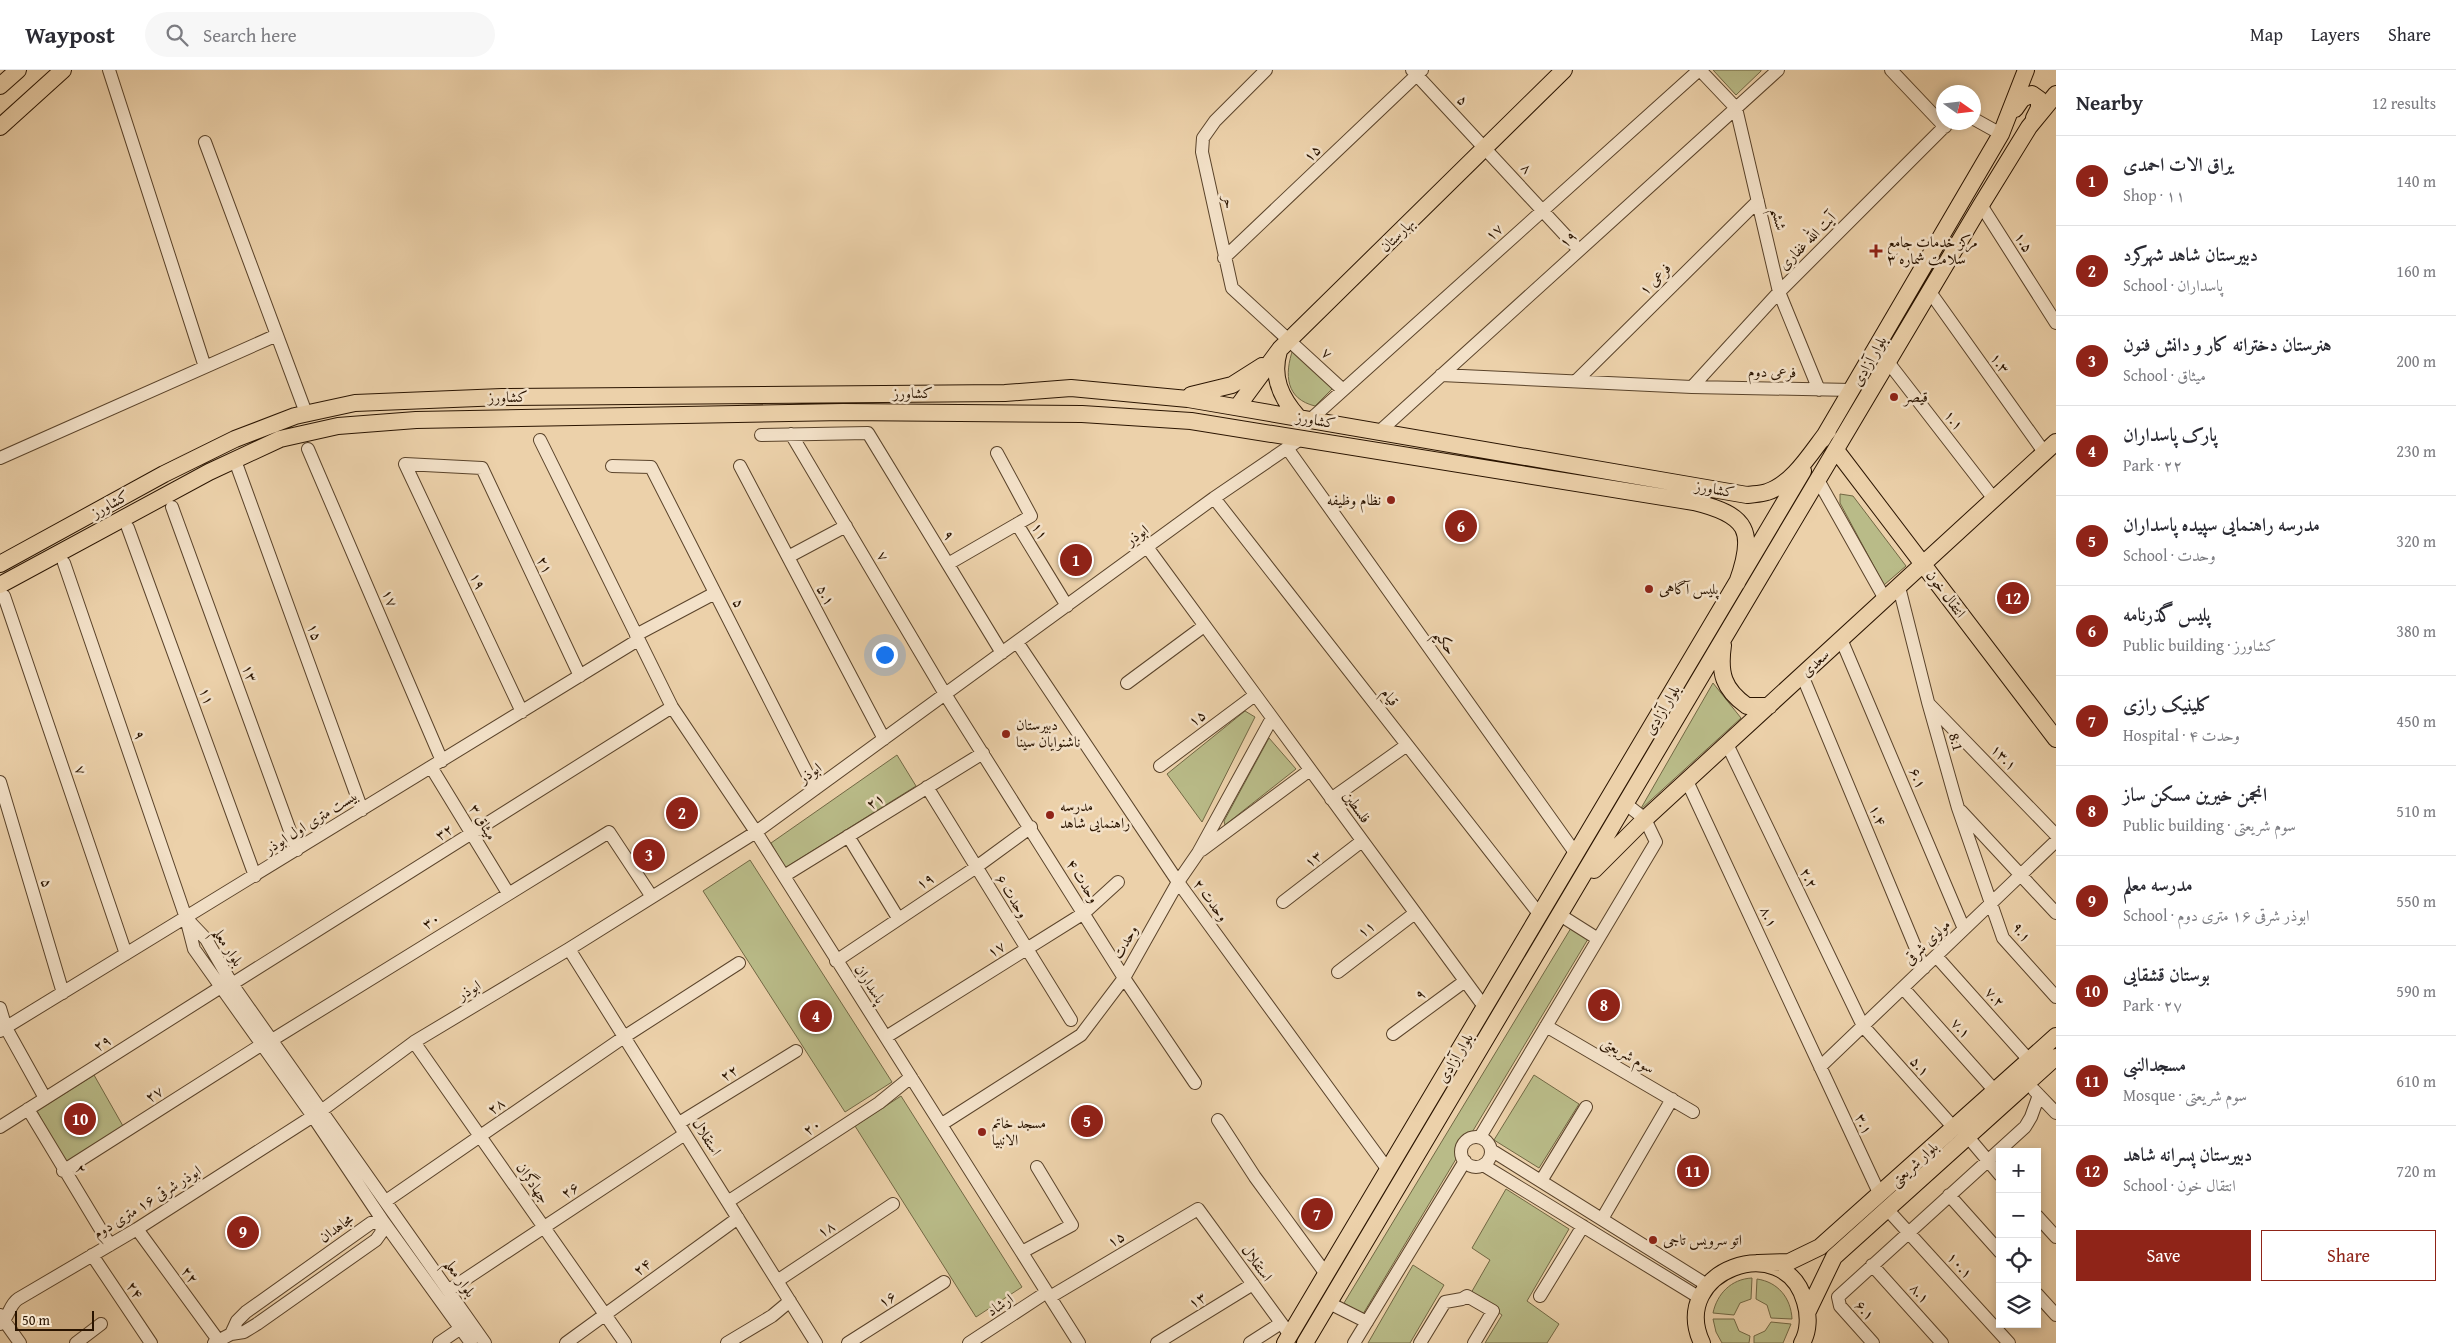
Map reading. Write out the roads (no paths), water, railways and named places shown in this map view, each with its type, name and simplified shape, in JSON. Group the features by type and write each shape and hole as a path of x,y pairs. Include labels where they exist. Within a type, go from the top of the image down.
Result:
{"main road":[{"path":"0,86 18,70"},
{"path":"0,127 63,70"},
{"name":"بهارستان","path":"1238,406 1284,344 1487,148 1564,70"},
{"name":"بلوار آزادی","path":"1285,1333 1326,1274 1852,390 2001,134 2026,70"},
{"path":"2008,119 2022,99 2032,94 2039,99 2039,108 2029,127"},
{"name":"بلوار آزادی","path":"1306,1343 1981,205 2029,127 2056,94"},
{"path":"1177,398 1232,385 1259,369 1284,344"},
{"path":"1284,344 1276,363 1279,387 1288,406 1305,418"},
{"name":"کشاورز","path":"0,564 199,457 244,436 306,413 355,403 382,400 1005,393 1071,388 1238,406 1538,458 1695,494 1739,522 1748,547 1747,557 1738,583"},
{"path":"881,393 882,412"},
{"path":"1082,414 1202,412 1238,406 1260,423 1358,442 1385,452"},
{"name":"کشاورز","path":"2,591 209,472 280,439 303,432 338,426 416,420 882,412 1082,414 1191,420 1535,477 1695,494 1747,495 1767,492 1781,485 1799,467 1828,430"},
{"name":"سعدی","path":"1576,887 1645,819 2050,447"},
{"name":"انتقال خون","path":"1836,450 2056,739"},
{"path":"1535,477 1538,458"},
{"path":"1747,495 1782,508 1786,523 1768,554 1769,563"},
{"path":"1724,639 1720,670 1731,691 1746,706 1768,706"},
{"name":"بلوار شریعتی","path":"1961,1132 1995,1091 2056,1036"},
{"name":"بلوار شریعتی","path":"1808,1311 1834,1257 1884,1202 1961,1132 2054,1063"},
{"path":"1417,1121 1432,1130"},
{"name":"بلوار شریعتی","path":"1704,1291 1718,1275 1730,1267 1744,1263 1789,1262 1820,1247 1884,1202"},
{"path":"1820,1247 1819,1255 1823,1259 1834,1257"},
{"path":"1758,1263 1773,1266 1786,1274 1796,1284 1804,1297 1808,1311 1808,1326 1802,1343"},
{"path":"1693,1343 1697,1312 1704,1291"},
{"path":"1696,1326 1702,1343"}],"street":[{"path":"109,70 205,367"},
{"name":"حر","path":"1266,70 1215,121 1203,138 1202,152 1232,288 1284,344"},
{"path":"1699,70 1736,108"},
{"name":"۱۷","path":"1305,418 1343,390 1699,70"},
{"path":"1891,70 1936,114"},
{"name":"۱۵","path":"1224,258 1417,72"},
{"name":"۵","path":"1417,72 1487,148"},
{"name":"۱۹","path":"1380,431 1736,108 1773,72"},
{"name":"ششم","path":"1736,108 1779,292 1819,390"},
{"path":"1981,123 2001,134"},
{"name":"آیت الله غفاری","path":"1692,386 1779,292 1942,130"},
{"path":"205,142 306,413"},
{"name":"۸","path":"1487,148 1579,250"},
{"name":"فرعی ۱","path":"1576,381 1758,201"},
{"name":"۱.۵","path":"1981,205 2056,323"},
{"name":"۱.۳","path":"1930,292 2050,447"},
{"path":"0,458 277,336"},
{"name":"۷","path":"1284,344 1343,390"},
{"name":"۱.۱","path":"1888,362 1994,499"},
{"name":"فرعی دوم","path":"1441,375 1692,386 1852,390"},
{"name":"۹","path":"791,434 868,433 1002,653"},
{"path":"761,434 791,434"},
{"name":"۷","path":"791,434 945,694"},
{"name":"ابوذر","path":"317,1113 414,1042 569,949 756,832 1214,498 1302,438"},
{"name":"پاسداران","path":"540,440 672,707 756,832 1079,1343"},
{"name":"حکیم","path":"1287,448 1576,854"},
{"name":"۱۷","path":"308,449 437,764"},
{"name":"۱۱","path":"996,453 1031,516 1017,524 1067,606"},
{"name":"۱۹","path":"482,468 404,464 522,712"},
{"name":"۱۵","path":"237,466 362,810"},
{"name":"۵","path":"612,466 651,468 816,789"},
{"name":"۵.۱","path":"740,466 884,739"},
{"name":"۲۱","path":"482,468 580,676"},
{"path":"1818,480 1885,599"},
{"name":"قیام","path":"1214,498 1540,915"},
{"name":"۱۳","path":"172,507 297,850"},
{"path":"948,564 1017,524"},
{"path":"788,557 846,526"},
{"name":"۱۱","path":"128,528 254,876"},
{"name":"فلسطین","path":"1147,547 1485,1008"},
{"name":"۹","path":"64,563 186,918"},
{"name":"8.1","path":"1899,586 1928,702 1958,808 1990,904"},
{"name":"۷","path":"2,591 126,954"},
{"name":"بیست متری اول ابوذر","path":"3,1030 522,712 637,638 715,593"},
{"path":"1127,683 1204,626"},
{"name":"۶.۱","path":"1841,639 1964,929"},
{"name":"وحدت ۲","path":"1017,642 1178,882 1388,1170"},
{"name":"۱.۴","path":"1802,675 1924,968"},
{"name":"وحدت ۴","path":"945,694 1124,978 1195,1083"},
{"name":"۱۵","path":"1160,766 1255,695"},
{"name":"۱۳.۱","path":"1928,702 2056,835"},
{"name":"۳۲","path":"227,986 672,707"},
{"name":"وحدت","path":"942,1124 1081,1035 1124,978 1178,882 1198,853 1272,718"},
{"name":"۲.۲","path":"1727,744 1863,1026"},
{"path":"1331,799 1407,745"},
{"name":"۲۱","path":"784,876 983,753"},
{"name":"میثاق ۳","path":"437,764 471,834 508,893"},
{"path":"1198,853 1310,770"},
{"name":"۸.۱","path":"1687,781 1820,1067"},
{"name":"۵","path":"0,782 63,993"},
{"name":"وحدت ۶","path":"927,787 975,868 1072,1020"},
{"path":"1480,1137 1656,842 1645,819 1626,804"},
{"path":"1958,808 2056,913"},
{"name":"۱۹","path":"836,961 1031,828"},
{"name":"۳۰","path":"267,1042 609,832 652,898"},
{"path":"848,836 898,918"},
{"name":"۱۳","path":"1283,902 1362,841"},
{"name":"مولوی شرقی","path":"1820,1067 2056,841"},
{"name":"۱۷","path":"886,1037 1084,913 1118,882"},
{"name":"۹.۱","path":"1990,904 2003,938 2056,997"},
{"name":"۱۱","path":"1338,972 1415,913"},
{"path":"1560,915 1598,939"},
{"name":"بلوار معلم","path":"186,918 206,939 227,986 317,1113 395,1214 485,1343"},
{"name":"استقلال","path":"569,949 816,1343"},
{"name":"۷.۲","path":"1936,956 2029,1060"},
{"path":"624,1037 739,963"},
{"name":"۹","path":"1394,1034 1465,981"},
{"name":"۲۹","path":"0,1128 227,986"},
{"name":"۷.۱","path":"1903,988 1995,1091"},
{"path":"0,1008 3,1030 46,1098"},
{"name":"سوم شریعتی","path":"1546,1026 1693,1112"},
{"name":"۵.۱","path":"1863,1026 1996,1171"},
{"name":"۲۸","path":"386,1202 624,1037"},
{"name":"۲۷","path":"63,1171 267,1042"},
{"name":"جهادگران","path":"414,1042 625,1343"},
{"name":"۲۲","path":"682,1129 796,1051"},
{"name":"۳.۱","path":"1820,1067 1884,1202"},
{"name":"۲۰","path":"728,1201 880,1103 911,1077"},
{"path":"2028,1082 2056,1113"},
{"path":"1872,1265 2025,1127 2032,1118 2039,1095"},
{"path":"1602,1219 1672,1099"},
{"path":"1541,1181 1586,1107"},
{"name":"۲","path":"28,1109 63,1171 110,1245"},
{"name":"بلوار معلم","path":"317,1113 383,1221 471,1343"},
{"name":"ابوذر شرقی ۱۶ متری دوم","path":"1,1320 13,1303 137,1229 317,1113"},
{"path":"1218,1120 1255,1177 1326,1274"},
{"name":"۲۶","path":"449,1290 682,1129"},
{"path":"1480,1137 1487,1142 1491,1150 1602,1219 1704,1291 1583,1226 1483,1165 1474,1166 1465,1161 1461,1153 1464,1144 1470,1138 1480,1137"},
{"path":"1483,1165 1490,1158 1491,1150"},
{"path":"1354,1343 1465,1161"},
{"path":"1022,1252 1072,1225 1037,1167"},
{"path":"1949,1195 1996,1248"},
{"name":"۱۰.۱","path":"1884,1202 2009,1343"},
{"name":"۱۸","path":"777,1281 893,1204"},
{"name":"۱۵","path":"1048,1295 1198,1209"},
{"name":"استقلال","path":"1198,1209 1253,1284 1285,1333"},
{"path":"216,1341 234,1338 257,1324 376,1240 382,1233 383,1221 395,1214"},
{"name":"۲۴","path":"566,1343 604,1313 738,1218"},
{"path":"2041,1220 2056,1237"},
{"path":"1540,1296 1583,1226"},
{"name":"۲۲","path":"137,1229 216,1341"},
{"name":"۲۴","path":"92,1255 151,1343"},
{"name":"۶.۱","path":"1872,1265 1838,1297 1840,1306 1873,1343"},
{"name":"۸.۱","path":"1872,1265 1942,1343"},
{"name":"۱۶","path":"848,1343 944,1282"},
{"name":"۱۳","path":"1157,1343 1253,1284"},
{"name":"ارشاد","path":"969,1343 1048,1295"},
{"path":"1420,1343 1445,1302 1462,1299 1467,1296 1493,1311 1474,1343"},
{"path":"2041,1298 2056,1315"},
{"path":"727,1343 772,1316 790,1301"},
{"path":"1329,1303 1367,1322"},
{"path":"1,1320 20,1343"},
{"path":"76,1343 101,1324"},
{"path":"439,1343 461,1328"},
{"path":"1250,1343 1285,1333"}],"place":[{"name":"مرکز خدمات جامع سلامت شماره ۳","path":"1876,251"},
{"name":"قیصر","path":"1894,397"},
{"name":"نظام وظیفه","path":"1391,500"},
{"name":"پلیس گذرنامه","path":"1461,526"},
{"name":"یراق الات احمدی","path":"1076,560"},
{"name":"پلیس آگاهی","path":"1649,589"},
{"name":"دبیرستان پسرانه شاهد","path":"2013,598"},
{"name":"دبیرستان ناشنوایان سینا","path":"1006,734"},
{"name":"دبیرستان‌ شاهد شهرکرد","path":"682,813"},
{"name":"مدرسه راهنمایی شاهد","path":"1050,815"},
{"name":"هنرستان دخترانه کار و دانش فنون","path":"649,855"},
{"name":"انجمن خیرین مسکن ساز","path":"1604,1005"},
{"name":"پارک پاسداران","path":"816,1016"},
{"name":"بوستان قشقایی","path":"80,1119"},
{"name":"مدرسه راهنمایی سپیده پاسداران","path":"1087,1121"},
{"name":"مسجد خاتم الانبیا","path":"982,1132"},
{"name":"مسجدالنبی","path":"1693,1171"},
{"name":"کلینیک رازی","path":"1317,1214"},
{"name":"مدرسه معلم","path":"243,1232"},
{"name":"اتو سرویس تاجی","path":"1653,1240"}]}
